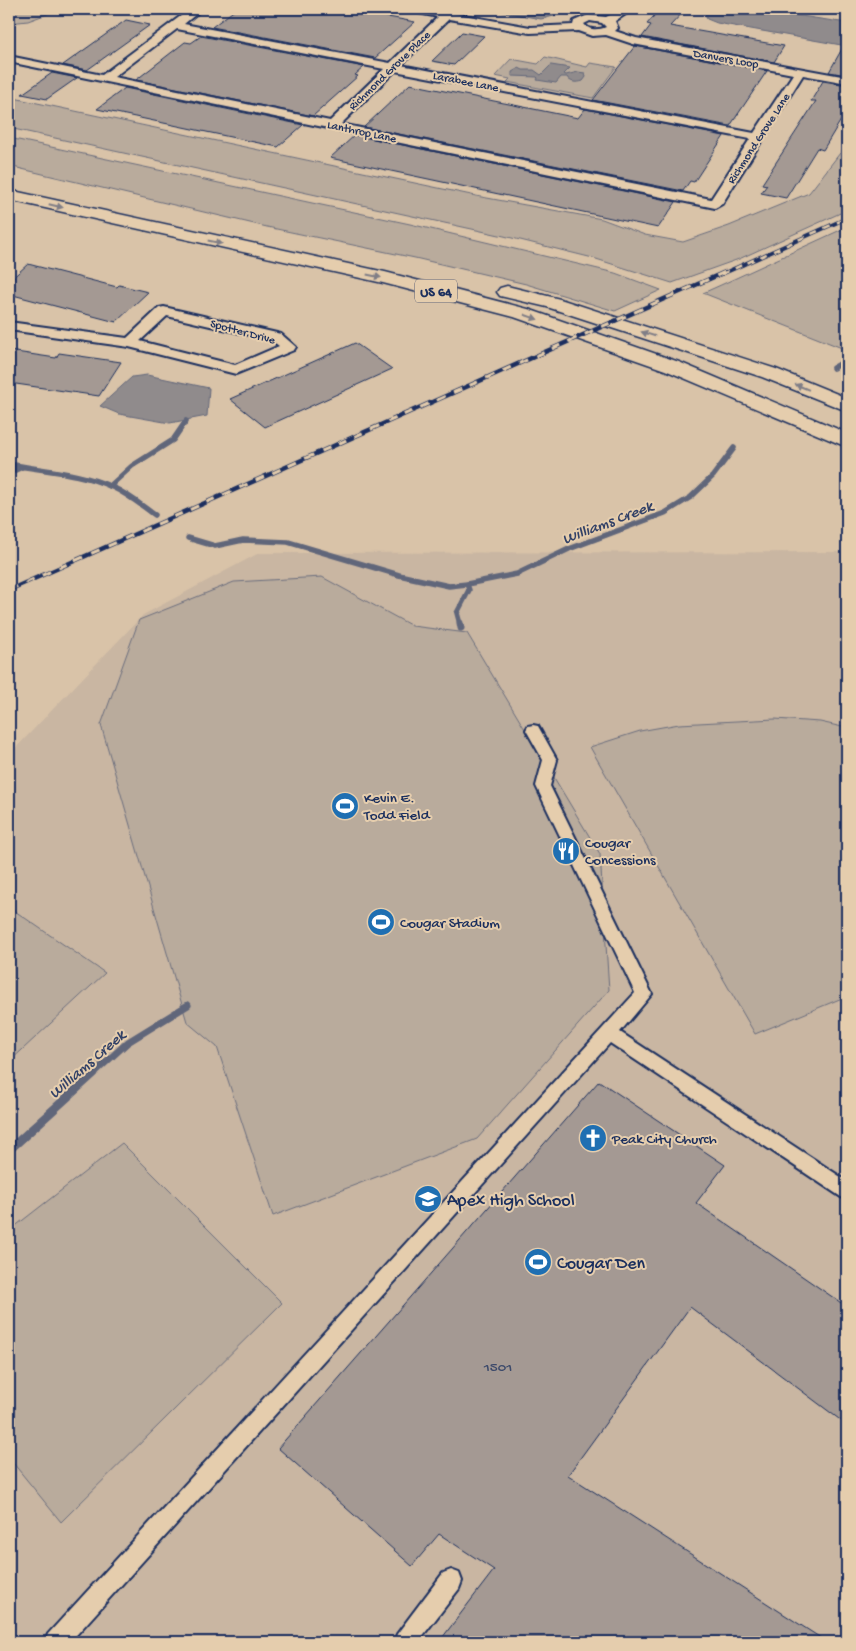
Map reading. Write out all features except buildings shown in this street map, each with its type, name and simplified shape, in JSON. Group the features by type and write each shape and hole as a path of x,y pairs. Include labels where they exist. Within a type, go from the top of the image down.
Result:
{"highway":[{"name":"US 64","path":"9,178 88,199 397,264 553,303 769,373 847,405"},
{"name":"US 64","path":"9,195 385,278 521,313 672,366 847,441"}],"street":[{"path":"104,79 197,9"},
{"path":"414,9 530,30 580,28 578,23 594,18 607,26 628,9"},
{"name":"Richmond Grove Place","path":"333,125 446,15"},
{"name":"Larabee Lane","path":"176,26 757,137"},
{"name":"Danvers Loop","path":"607,26 633,41 847,80"},
{"name":"Lanthrop Lane","path":"9,59 715,204"},
{"name":"Richmond Grove Lane","path":"715,204 800,71"},
{"name":"Spotter Drive","path":"9,326 130,343 236,370 289,347 276,337 164,311 130,343"},
{"path":"56,1642 644,994 543,786 550,760 533,730"},
{"path":"609,1034 847,1191"},
{"path":"405,1642 451,1581"}],"shaded area":[{"path":"9,9 61,9 28,21 9,23"},
{"path":"487,9 585,9 541,19"},
{"path":"711,9 755,9 847,23 847,46 717,23 707,19 705,15"},
{"path":"545,57 587,67 590,63 616,67 593,98 507,82 510,79 495,76 511,59 538,64"},
{"path":"551,65 570,68 564,74 566,75 578,72 585,73 586,77 583,81 576,82 567,77 561,77 556,83 537,80 537,77 512,76 512,72 519,68 534,70 541,75"},
{"path":"9,97 476,196 602,219 645,235 683,242 729,226 809,193 847,144 847,210 739,259 672,283 593,258 504,236 9,128"},
{"path":"9,138 410,224 615,273 661,290 615,311 526,284 415,258 267,227 9,166"},
{"path":"847,227 847,350 703,293 723,284"},
{"path":"147,375 209,388 207,416 170,423 119,414 100,406 132,377"},
{"name":"Apex High School","path":"847,552 847,1642 9,1642 9,755 143,615 259,553"},
{"name":"Cougar Stadium","path":"322,577 412,626 467,633 600,854 609,990 477,1139 273,1216 217,1047 187,1022 101,725 139,620 234,582"},
{"path":"775,719 820,722 847,728 847,996 755,1034 590,747 640,731 679,724"},
{"path":"9,907 105,973 9,1062"},
{"path":"122,1143 282,1303 61,1522 9,1458 9,1231"}],"waterway":[{"name":"Williams Creek","path":"833,368 847,360"},
{"path":"110,486 132,466 173,440 186,421"},
{"name":"Williams Creek","path":"467,584 517,574 569,549 665,513 691,497 713,476 734,448"},
{"path":"9,464 74,475 100,482 124,493 155,515"},
{"path":"9,473 22,467"},
{"name":"Williams Creek","path":"188,538 215,546 243,540 288,542 399,575 449,586 467,584"},
{"name":"Williams Creek","path":"460,624 457,613 469,590 467,584"},
{"name":"Williams Creek","path":"460,623 461,628"},
{"name":"Williams Creek","path":"93,1074 128,1042 188,1005"},
{"name":"Williams Creek","path":"9,1150 94,1073"}],"railway":[{"path":"722,274 847,218"},
{"path":"9,590 725,272"}],"place":[{"name":"Kevin E. Todd Field","path":"345,806"},
{"name":"Cougar Concessions","path":"566,851"},
{"name":"Cougar Stadium","path":"381,922"},
{"name":"Peak City Church","path":"593,1138"},
{"name":"Apex High School","path":"428,1199"},
{"name":"Cougar Den","path":"538,1262"}]}
